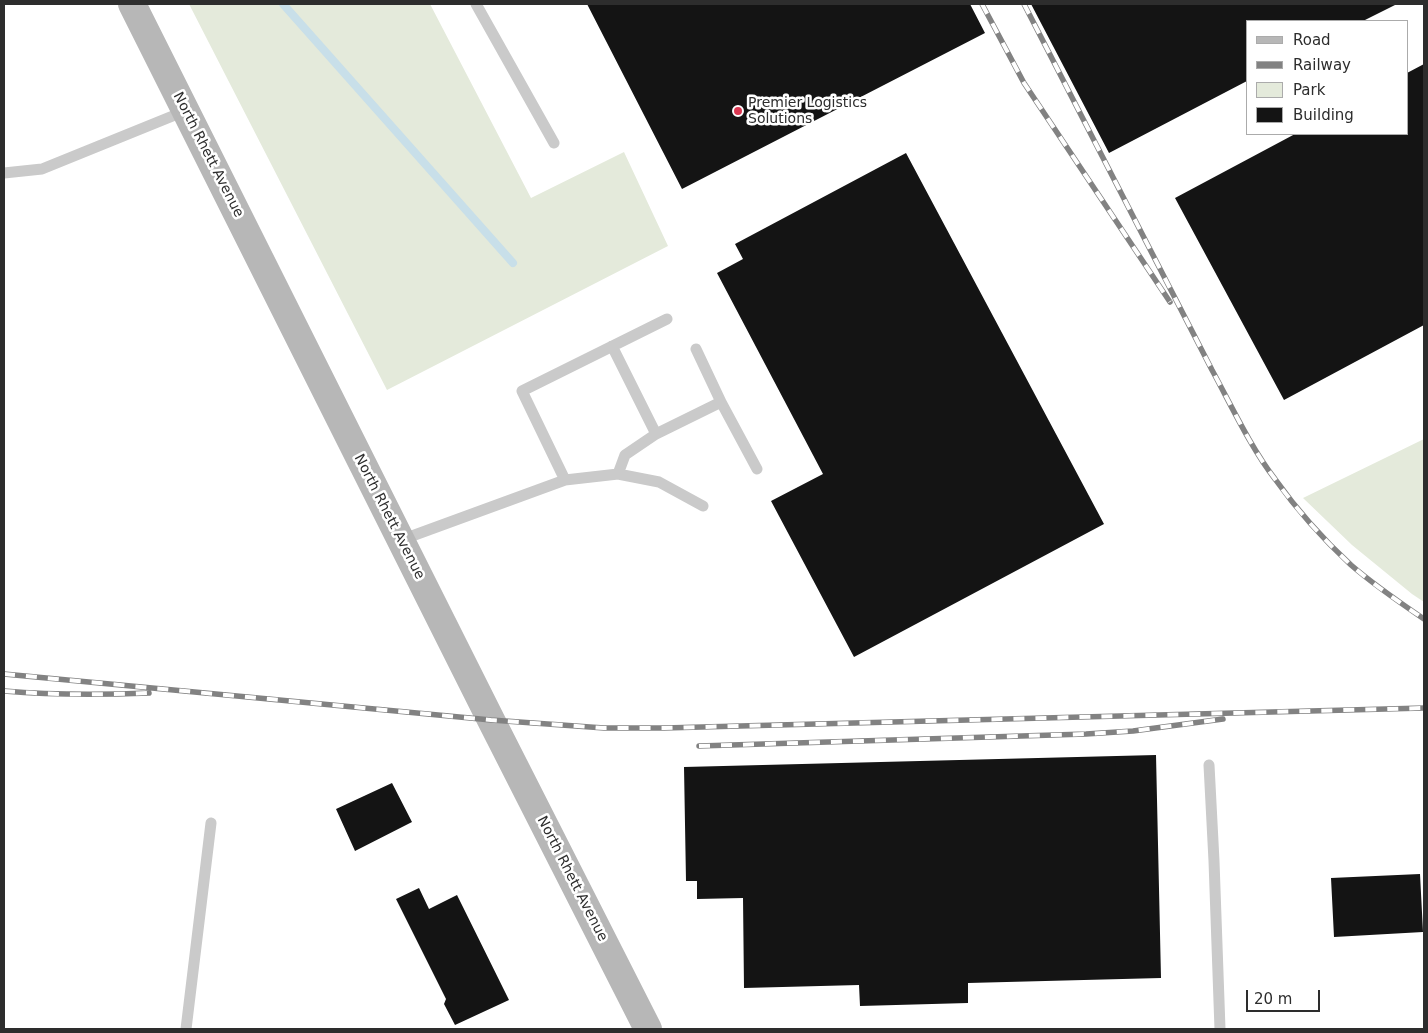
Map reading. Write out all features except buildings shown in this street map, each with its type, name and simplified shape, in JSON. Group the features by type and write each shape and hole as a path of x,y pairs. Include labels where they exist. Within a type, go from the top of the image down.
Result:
{"main road":[{"name":"North Rhett Avenue","path":"132,4 648,1029"}],"lane":[{"path":"476,4 554,143"},
{"path":"4,173 42,169 185,111"},
{"path":"566,480 522,391 667,319"},
{"path":"612,346 656,434"},
{"path":"696,349 721,402 757,470"},
{"path":"618,474 626,455 656,434 721,402"},
{"path":"401,540 566,480 618,474 659,482 703,506"},
{"path":"1209,765 1220,1029"},
{"path":"186,1029 211,822"}],"green space":[{"path":"189,4 430,4 531,198 624,152 668,246 387,390"},
{"path":"1424,439 1424,602 1352,545 1303,498"}],"waterway":[{"path":"283,4 513,263"}],"railway":[{"path":"982,4 1024,83 1170,302"},
{"path":"1024,4 1212,370 1266,467 1283,491 1320,535 1351,565 1424,619"},
{"path":"4,674 491,720 604,728 1424,708"},
{"path":"4,691 76,694 149,693"},
{"path":"699,746 1086,734 1133,731 1223,719"}],"place":[{"name":"Premier Logistics Solutions","path":"738,111"}]}
